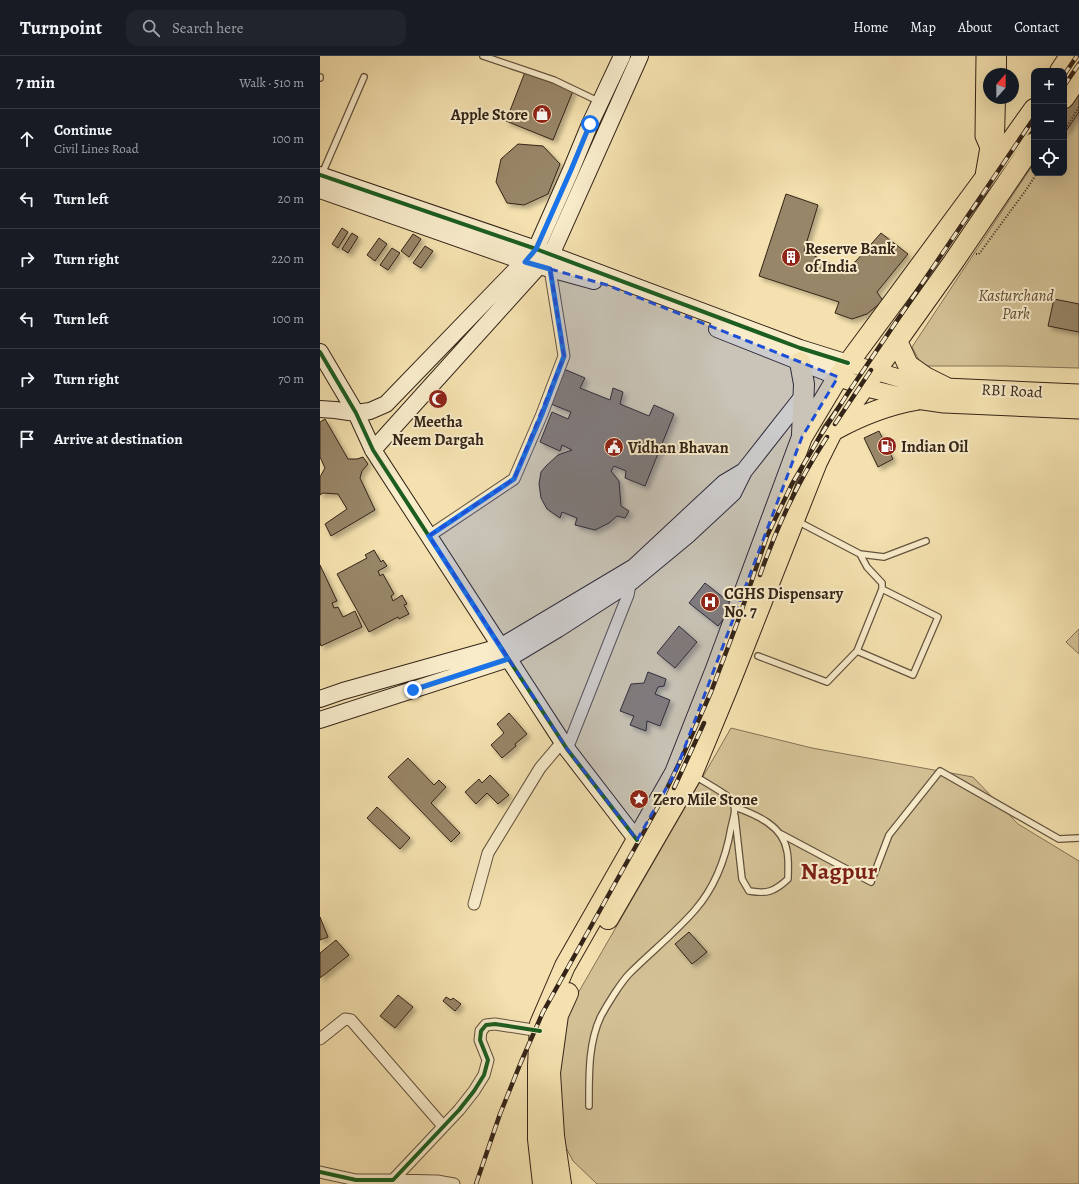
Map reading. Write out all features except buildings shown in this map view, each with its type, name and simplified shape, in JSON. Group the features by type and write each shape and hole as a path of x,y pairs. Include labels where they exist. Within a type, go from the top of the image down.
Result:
{"highway":[{"path":"996,56 996,68"},
{"path":"1004,68 1005,56"},
{"path":"1062,68 1070,56"},
{"path":"1067,94 1079,76"},
{"path":"993,162 999,105"},
{"path":"685,770 716,669 802,437 843,370 993,162 1031,113"},
{"path":"561,1184 554,1136 550,1073 558,1015 580,966 685,770 730,682 817,462 832,432 958,254 1031,147"},
{"path":"993,162 1014,172"},
{"path":"897,341 908,365 925,377 945,387"},
{"path":"800,362 804,384 802,437"},
{"path":"832,432 856,418 878,409 897,403 916,400"},
{"path":"543,1184 538,1139 538,1066 540,1024 565,966 675,773 685,770"}],"main road":[{"path":"985,56 984,136 993,162"},
{"path":"843,370 863,387 916,400 944,404 1079,410"},
{"name":"RBI Road","path":"843,370 875,371 919,384 945,387 1079,393"}],"street":[{"path":"320,409 356,413 370,412 386,404 540,260 600,102 622,56"},
{"path":"374,450 540,260 640,56"},
{"path":"320,180 607,285 800,362 843,370"},
{"path":"540,260 800,348 843,370"},
{"path":"429,536 514,479 542,414 564,356 540,260"},
{"path":"320,352 356,413 374,450 564,746 637,840"},
{"path":"320,720 504,653 633,575 724,483 744,471 803,396"},
{"path":"474,904 488,853 540,768 564,746 628,595 633,575"},
{"path":"336,715 326,697 504,653"},
{"path":"320,1039 345,1019 351,1020 443,1126"},
{"path":"393,1180 462,1106 484,1075 488,1060 480,1040 481,1031 486,1025 495,1024 540,1031"},
{"path":"320,1172 356,1180 437,1181 454,1184"}],"lane":[{"path":"483,56 554,80 600,102"},
{"path":"320,180 364,77"},
{"path":"795,520 860,554 884,557 926,541"},
{"path":"758,656 827,682 857,650 882,589 882,583 867,567 860,554"},
{"path":"857,650 913,675 938,616 882,589"},
{"path":"685,770 730,798 735,810 742,879 748,891 762,893 780,887 788,879 787,851 781,834"},
{"path":"735,810 755,815 781,834 870,882 889,835 940,771 1060,839 1079,838"},
{"path":"589,1106 589,1078 592,1045 601,1017 629,974 695,910 711,888 727,851 735,810"}],"path":[{"path":"1067,126 1079,107"},
{"path":"958,254 979,254 1035,176"}],"highlighted area":[{"path":"550,269 607,285 838,377 802,437 675,773 637,840 567,749 429,536 514,479 564,356"}],"green space":[{"name":"Kasturchand Park","path":"1079,95 1079,368 922,366 912,347 1031,168 1031,176 1067,176 1067,113"},
{"path":"1079,629 1079,654 1066,642"},
{"path":"731,728 812,748 973,777 1018,824 1079,861 1079,1184 597,1184 573,1161 554,1125 557,1038 570,1007"}],"railway":[{"path":"1067,71 1077,56"},
{"path":"1067,82 1079,64"},
{"path":"476,1184 500,1114 543,1012 660,803 683,755 711,692 739,618 767,536 792,484 848,393 1031,122"},
{"path":"835,424 871,370"},
{"path":"760,575 789,504 827,437"},
{"path":"674,788 704,723"}],"cycle path":[{"path":"320,175 536,249 800,348 848,363"},
{"path":"320,352 356,413 373,450 567,749 637,840"},
{"path":"320,1172 356,1180 393,1180 459,1110 484,1075 488,1060 480,1040 481,1031 486,1025 495,1024 540,1031"}],"place":[{"name":"Apple Store","path":"542,114"},
{"name":"Reserve Bank of India","path":"791,257"},
{"name":"Meetha Neem Dargah","path":"438,399"},
{"name":"Indian Oil","path":"887,446"},
{"name":"Vidhan Bhavan","path":"614,447"},
{"name":"CGHS Dispensary No. 7","path":"710,602"},
{"name":"Zero Mile Stone","path":"639,799"}],"district":[{"name":"Nagpur","path":"839,871"}],"route":[{"path":"413,690 508,659 429,536 514,479 542,414 564,356 550,269 525,262 536,249 590,124"}]}
